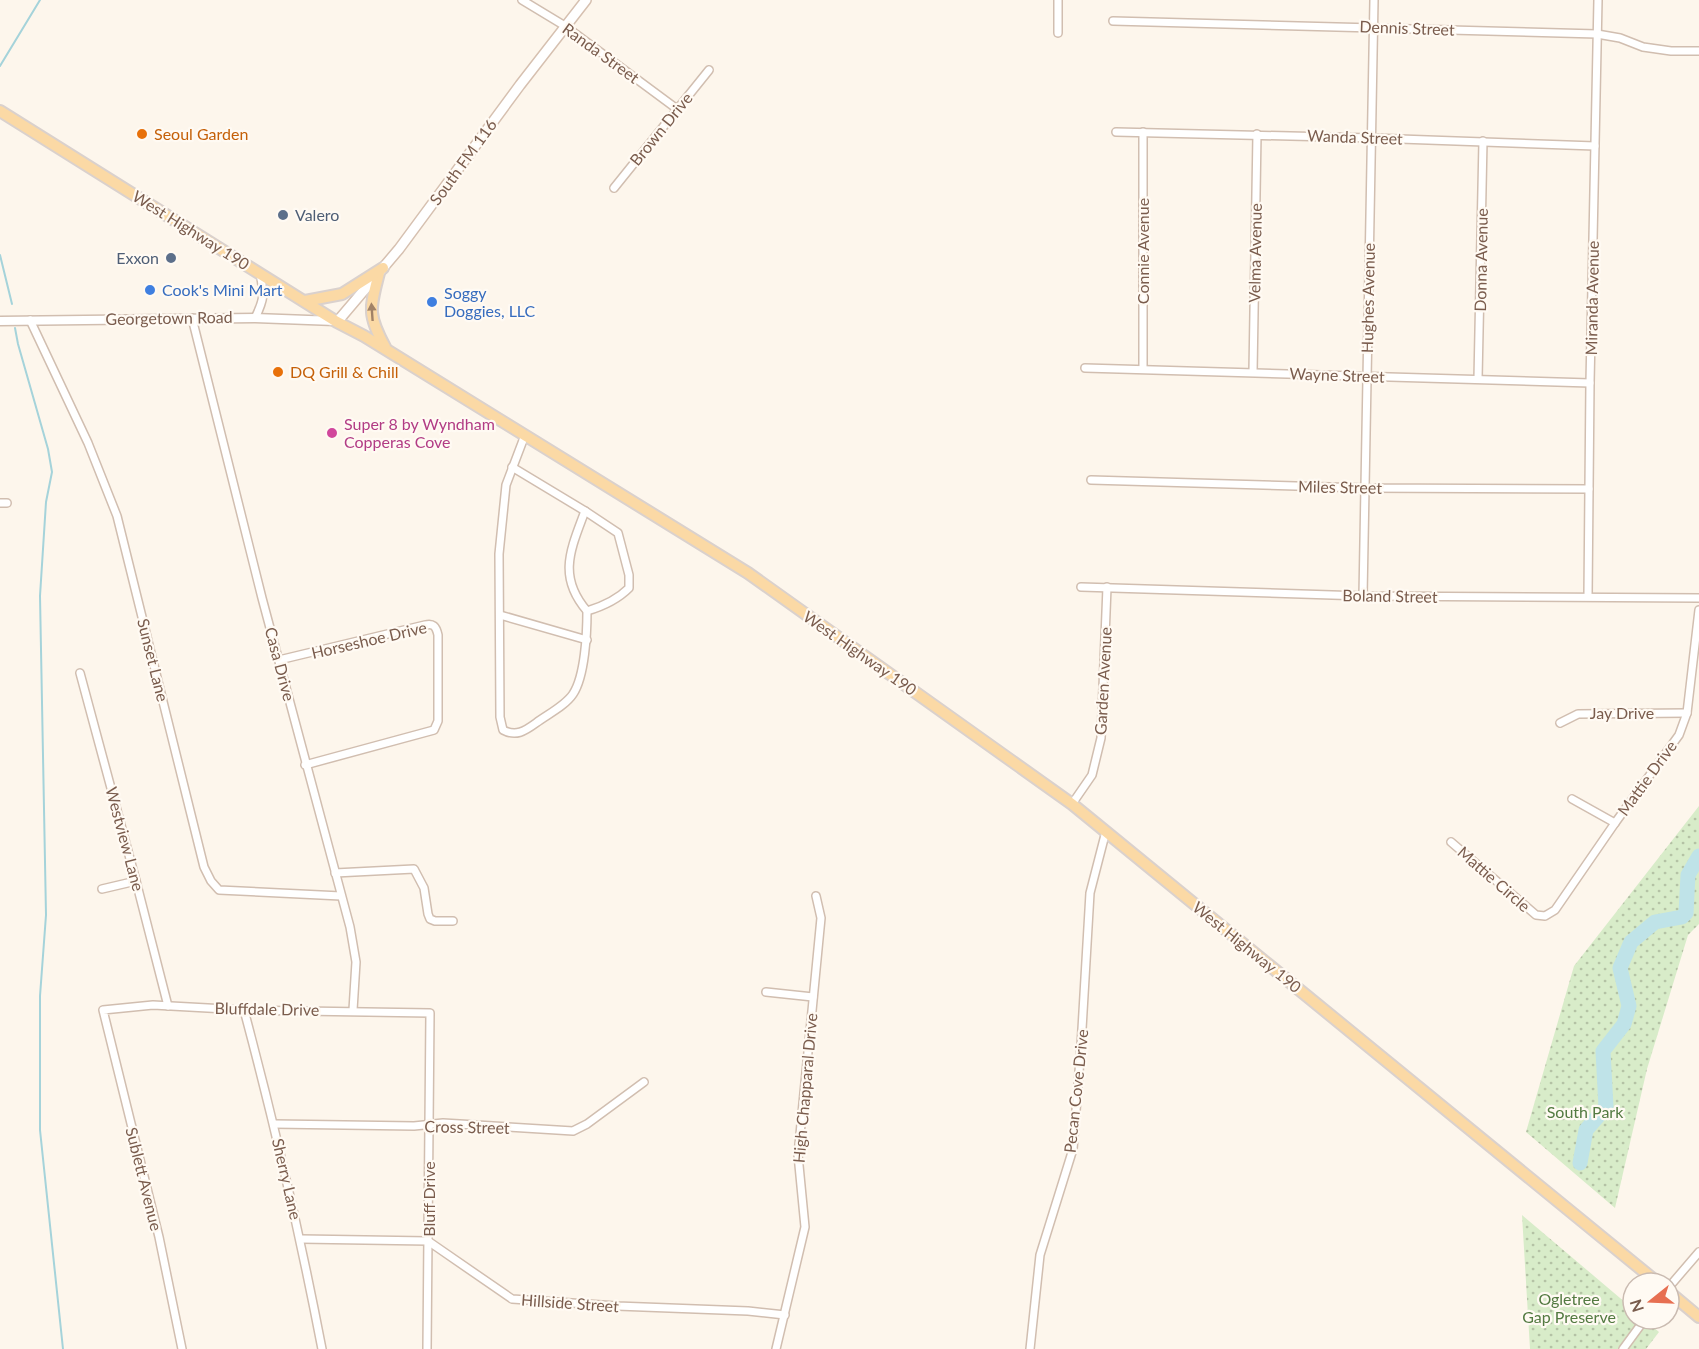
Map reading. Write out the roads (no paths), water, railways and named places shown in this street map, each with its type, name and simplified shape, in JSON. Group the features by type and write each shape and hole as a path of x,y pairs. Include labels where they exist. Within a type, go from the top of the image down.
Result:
{"main road":[{"name":"South FM 116","path":"337,321 415,229 586,0"},
{"name":"West Highway 190","path":"0,111 305,302 387,350 748,573 1072,804 1643,1271"},
{"path":"305,302 342,294 381,270"},
{"path":"381,270 370,311 376,332 387,350"},
{"path":"1681,1302 1699,1317"}],"street":[{"name":"Randa Street","path":"522,0 565,26 677,109"},
{"path":"1058,0 1058,33"},
{"name":"Hughes Avenue","path":"1363,596 1374,0"},
{"name":"Miranda Avenue","path":"1588,596 1598,0"},
{"name":"Dennis Street","path":"1113,21 1597,34 1671,51 1699,51"},
{"name":"Brown Drive","path":"614,188 709,70"},
{"name":"Wanda Street","path":"1116,132 1257,134 1595,146"},
{"name":"Connie Avenue","path":"1143,132 1143,369"},
{"name":"Velma Avenue","path":"1253,372 1257,134"},
{"name":"Donna Avenue","path":"1478,379 1483,141"},
{"path":"255,318 263,302 264,294 260,273"},
{"name":"Casa Drive","path":"192,318 305,765 350,927 356,962 353,1010"},
{"name":"Georgetown Road","path":"0,321 255,318 337,321"},
{"name":"Sunset Lane","path":"30,320 88,443 117,516 204,867 211,881 219,890 341,896"},
{"name":"Wayne Street","path":"1085,368 1590,383"},
{"path":"525,435 506,485 499,554 500,717 503,730 510,734 523,732 566,702 574,692 587,640 587,611 578,601 570,584 570,554 585,511"},
{"path":"512,467 618,533 629,575 629,588 621,596 603,606 587,611"},
{"name":"Miles Street","path":"1091,480 1364,488 1589,489"},
{"name":"Boland Street","path":"1081,587 1363,596 1699,598"},
{"name":"Garden Avenue","path":"1072,804 1092,775 1101,738 1107,587"},
{"name":"Mattie Drive","path":"1536,915 1545,916 1555,910 1679,735 1687,713 1699,610"},
{"path":"500,615 587,640"},
{"name":"Horseshoe Drive","path":"279,660 424,625 431,624 438,634 438,721 434,730 305,765"},
{"name":"Westview Lane","path":"80,673 168,1006"},
{"name":"Jay Drive","path":"1560,723 1578,714 1687,713"},
{"path":"1572,799 1615,823"},
{"name":"Pecan Cove Drive","path":"1030,1349 1040,1255 1072,1149 1090,893 1106,831"},
{"name":"Mattie Circle","path":"1451,842 1536,915"},
{"path":"335,873 414,869 424,888 430,919 453,921"},
{"path":"102,889 136,881"},
{"name":"High Chapparal Drive","path":"776,1349 806,1227 798,1155 821,918 816,896"},
{"path":"766,992 813,997"},
{"name":"Bluffdale Drive","path":"103,1010 143,1005 244,1010 427,1011 430,1013"},
{"name":"Sublett Avenue","path":"103,1010 159,1237 182,1349"},
{"name":"Sherry Lane","path":"244,1010 301,1239 322,1349"},
{"name":"Bluff Drive","path":"427,1349 430,1013"},
{"name":"Cross Street","path":"274,1125 443,1123 573,1131 587,1124 644,1082"},
{"path":"301,1239 428,1241"},
{"name":"Hillside Street","path":"428,1241 512,1299 748,1311 785,1315"},
{"path":"1681,1273 1699,1252"},
{"path":"1623,1349 1636,1331"}],"waterway":[{"path":"0,66 40,0"},
{"path":"0,255 12,304"},
{"path":"15,328 48,449 52,472 46,502 40,596 46,915 40,996 40,1130 63,1349"},
{"path":"1580,1163 1586,1130 1606,1107 1603,1051 1624,1024 1629,1006 1620,968 1631,942 1655,922 1682,917 1686,913 1688,875 1699,856"}],"place":[{"name":"Seoul Garden","path":"142,134"},
{"name":"Valero","path":"283,215"},
{"name":"Exxon","path":"171,258"},
{"name":"Cook's Mini Mart","path":"150,290"},
{"name":"Soggy Doggies, LLC","path":"432,302"},
{"name":"DQ Grill & Chill","path":"278,372"},
{"name":"Super 8 by Wyndham Copperas Cove","path":"332,433"}],"park label":[{"name":"South Park","path":"1585,1112"},
{"name":"Ogletree Gap Preserve","path":"1569,1308"}]}
